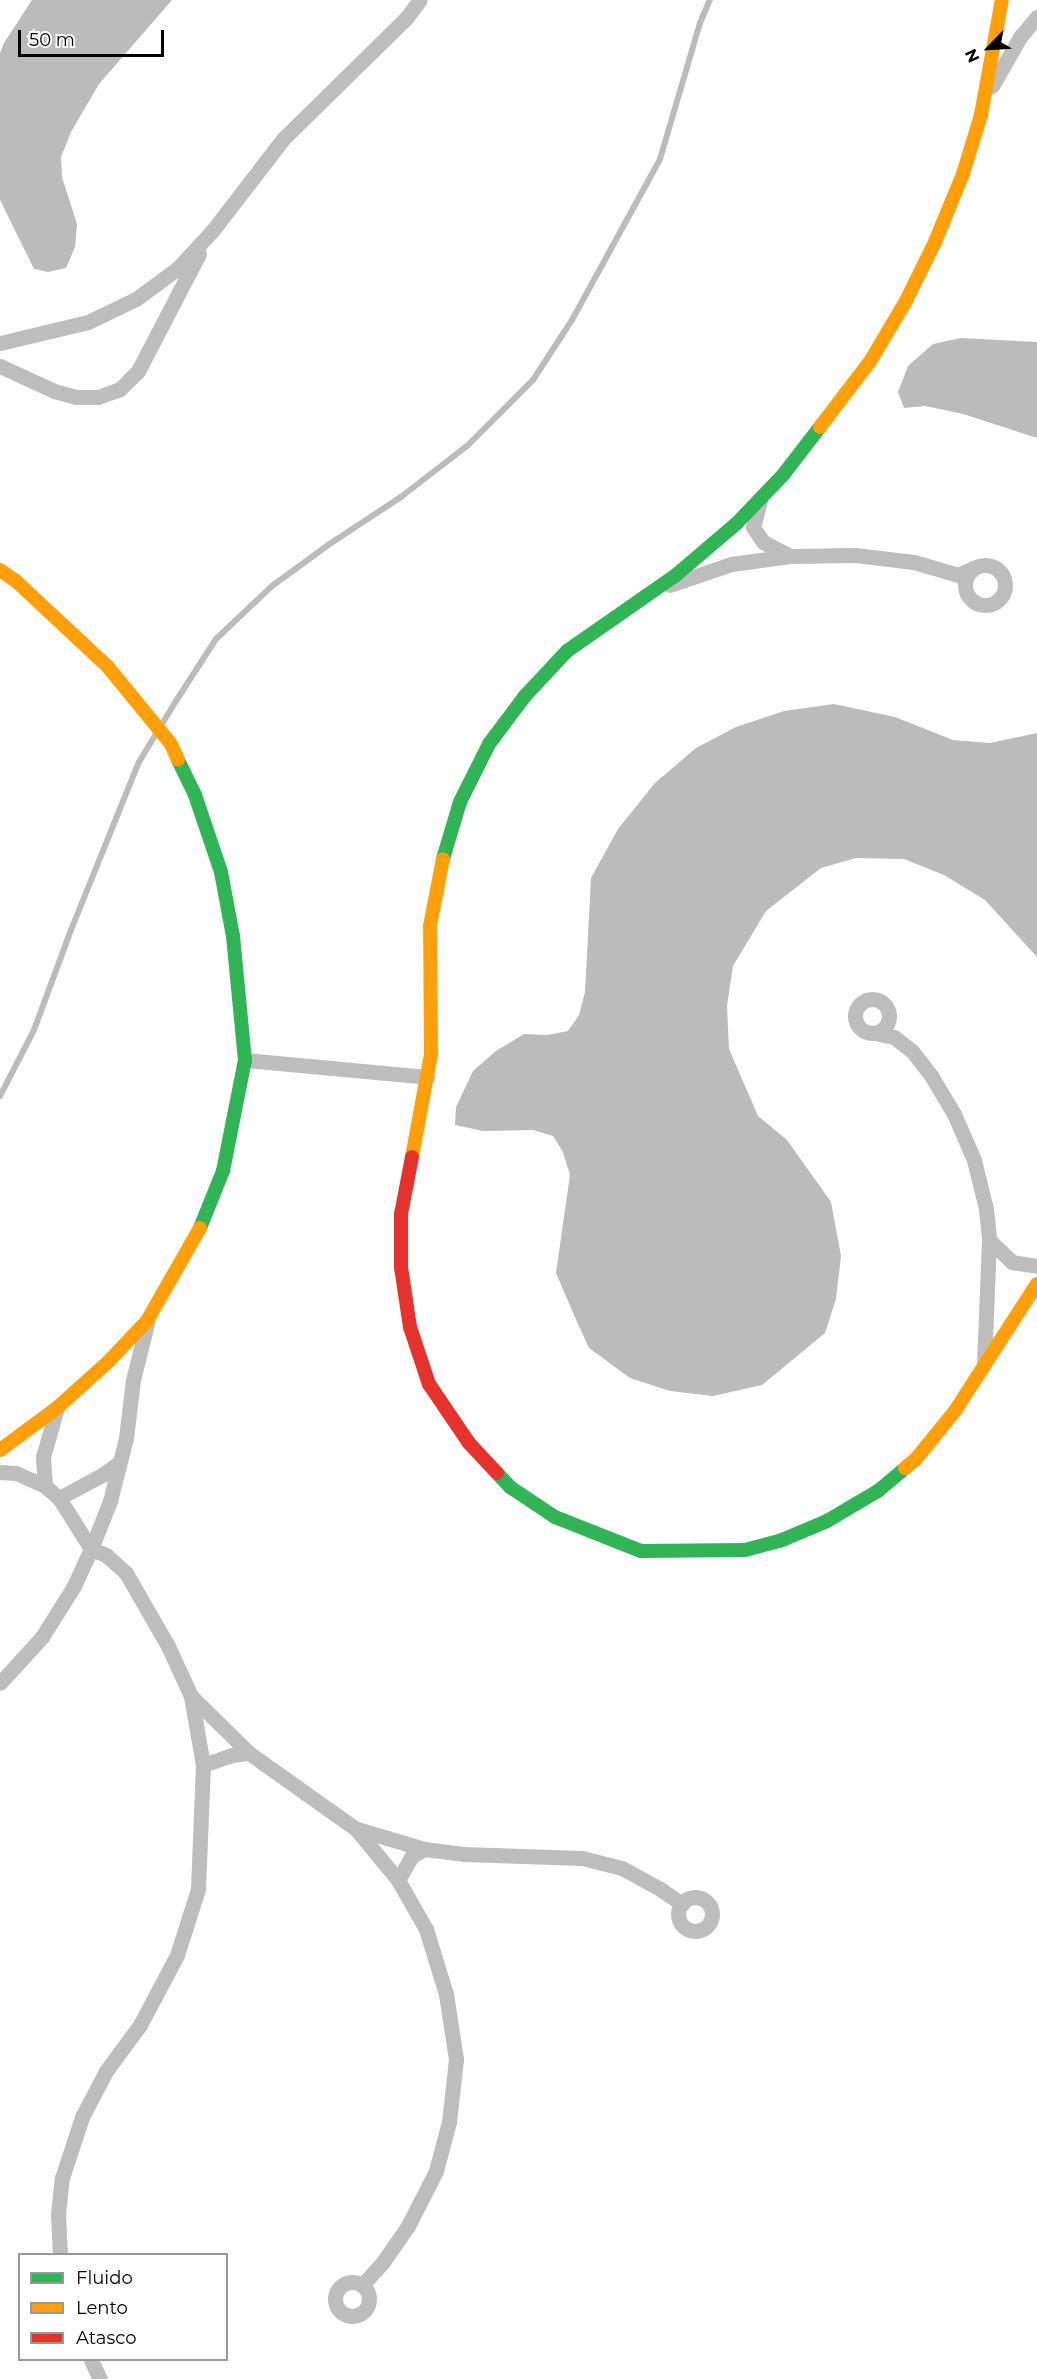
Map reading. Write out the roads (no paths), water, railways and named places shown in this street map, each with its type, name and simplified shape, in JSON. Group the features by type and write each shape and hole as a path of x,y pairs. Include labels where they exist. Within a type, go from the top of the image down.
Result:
{"street":[{"path":"0,343 88,322 136,299 178,268 213,230 283,139 407,17 420,0"},
{"path":"1002,0 983,102 963,174 935,242 906,301 871,360 824,424 737,523 656,590 567,651 525,696 489,744 460,802 442,862 430,926 431,1054 401,1214 401,1267 410,1327 429,1384 469,1443 510,1487 555,1517 641,1551 745,1550 782,1540 826,1521 878,1491 916,1459 955,1411 1037,1284"},
{"path":"983,102 1020,37 1037,17"},
{"path":"0,366 54,390 76,397 98,397 120,389 138,371 213,230"},
{"path":"761,498 753,527 763,542 792,556"},
{"path":"656,590 731,564 792,556 855,555 915,562 958,575 986,565 996,568 1004,579 1004,590 994,603 988,605 974,602 958,575"},
{"path":"965,590 966,576 973,568"},
{"path":"0,570 17,582 108,667 171,744 195,795 220,872 233,936 244,1060 224,1171 206,1218 147,1321 110,1361 57,1408 0,1450"},
{"path":"894,1037 889,1014 882,1003 869,1000 858,1007 856,1019 862,1030 894,1037 912,1051 932,1077 954,1114 974,1160 986,1209 989,1240 984,1363"},
{"path":"875,1033 886,1026 889,1014"},
{"path":"244,1060 427,1077"},
{"path":"989,1240 1012,1262 1037,1266"},
{"path":"0,1683 42,1637 74,1586 91,1549 110,1501 126,1438 136,1364 147,1321"},
{"path":"45,1485 43,1457 57,1408"},
{"path":"59,1498 79,1489 119,1463"},
{"path":"0,1472 16,1473 45,1485 59,1498 91,1549 106,1555 126,1573 168,1646 191,1696 203,1765 198,1889 177,1955 140,2025 106,2071 82,2116 62,2178 57,2214 60,2253"},
{"path":"191,1696 249,1753 356,1829 398,1880 426,1929 446,1994 456,2059 449,2122 436,2171 408,2226 383,2262 362,2285"},
{"path":"203,1765 232,1755 249,1753"},
{"path":"356,1829 424,1850 462,1854 582,1858 622,1868 682,1904"},
{"path":"398,1880 412,1856 424,1850"},
{"path":"91,2361 100,2379"}],"waterway":[{"path":"0,1096 34,1030 71,930 139,762 216,639 272,586 331,543 401,497 467,446 533,380 572,320 660,159 700,23 710,0"}]}
